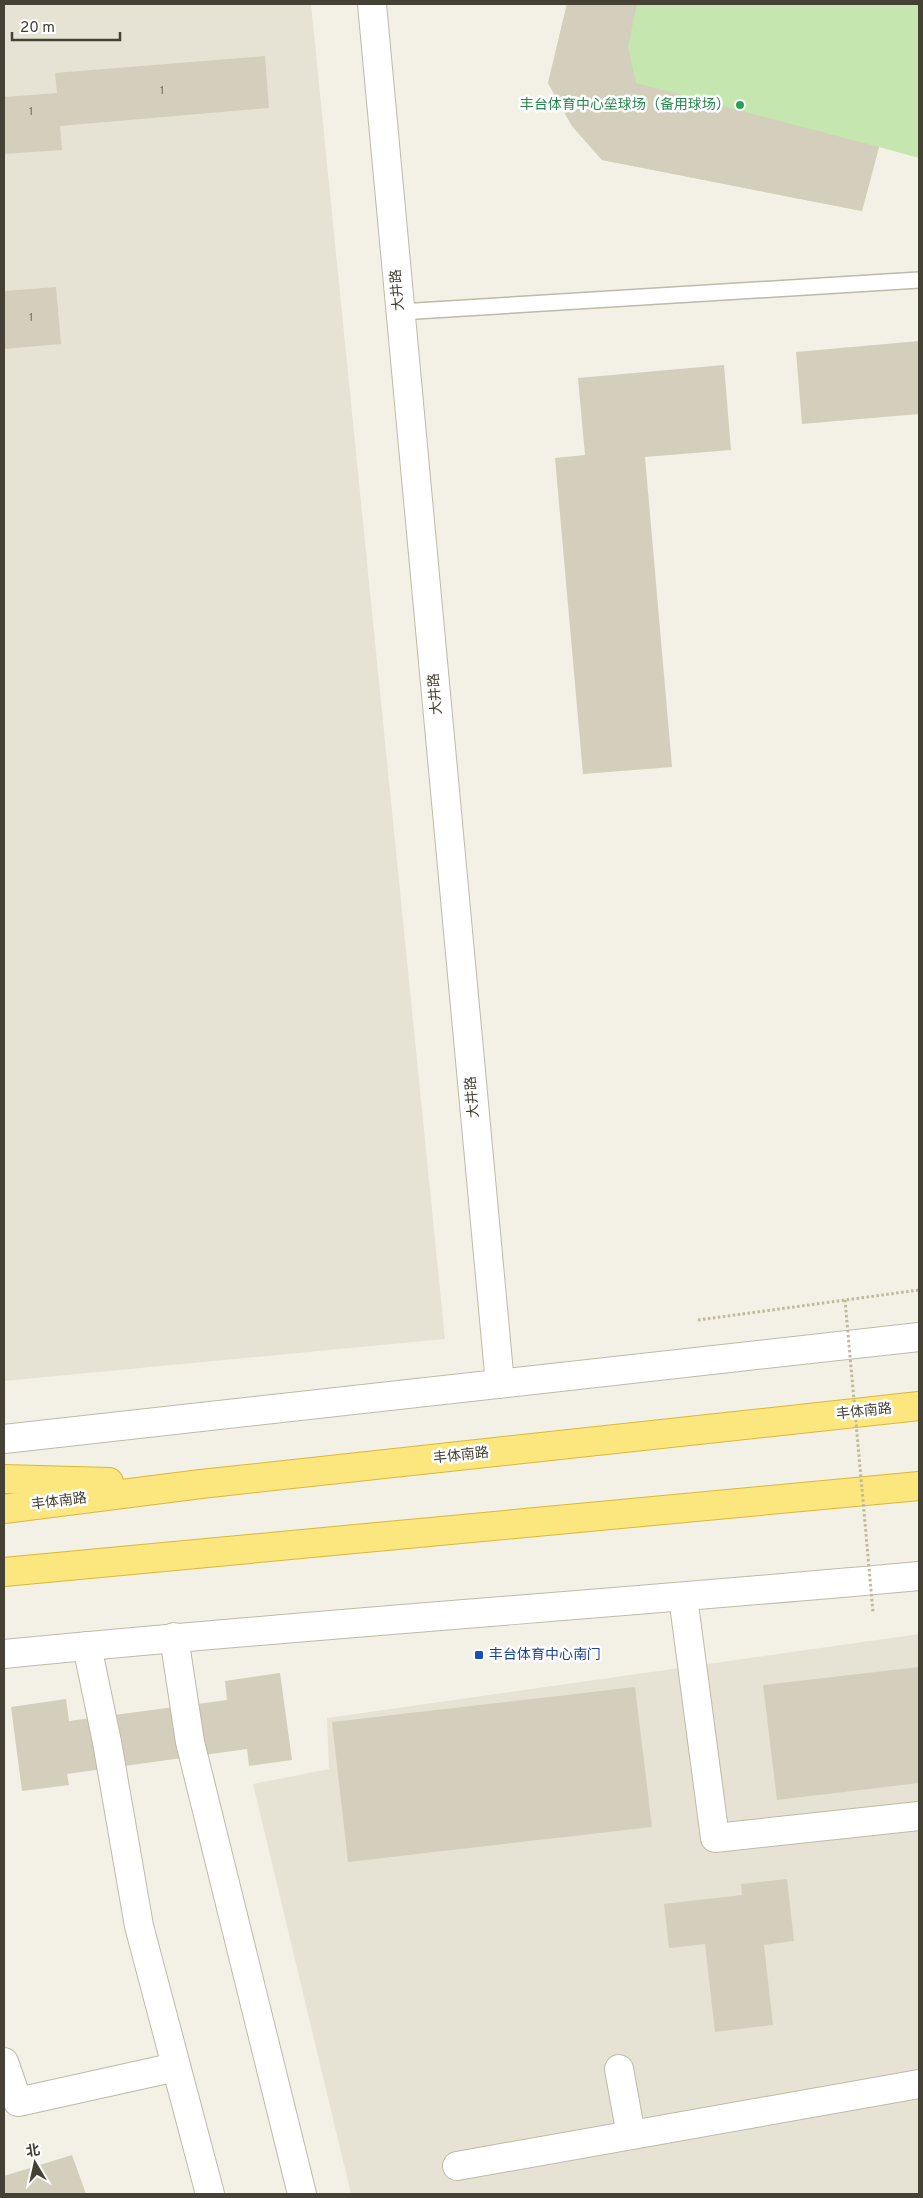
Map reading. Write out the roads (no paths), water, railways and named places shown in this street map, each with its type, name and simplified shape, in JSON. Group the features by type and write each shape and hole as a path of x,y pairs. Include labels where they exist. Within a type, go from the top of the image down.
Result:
{"highway":[{"name":"丰体南路","path":"4,1509 201,1484 919,1406"},
{"path":"4,1479 201,1484"},
{"path":"4,1572 919,1486"}],"street":[{"name":"大井路","path":"372,4 500,1384"},
{"path":"4,1439 919,1337"},
{"path":"4,1654 174,1637 683,1597 919,1576"},
{"path":"683,1597 715,1838 919,1816"},
{"path":"174,1637 190,1742 302,2194"},
{"path":"87,1646 107,1742 139,1926 210,2194"},
{"path":"4,2062 18,2102 176,2067"},
{"path":"619,2069 631,2135"},
{"path":"457,2166 919,2084"}],"lane":[{"path":"400,312 919,280"}],"place":[{"name":"丰台体育中心垒球场（备用球场）","path":"740,105"},
{"name":"丰台体育中心南门","path":"479,1655"}]}
